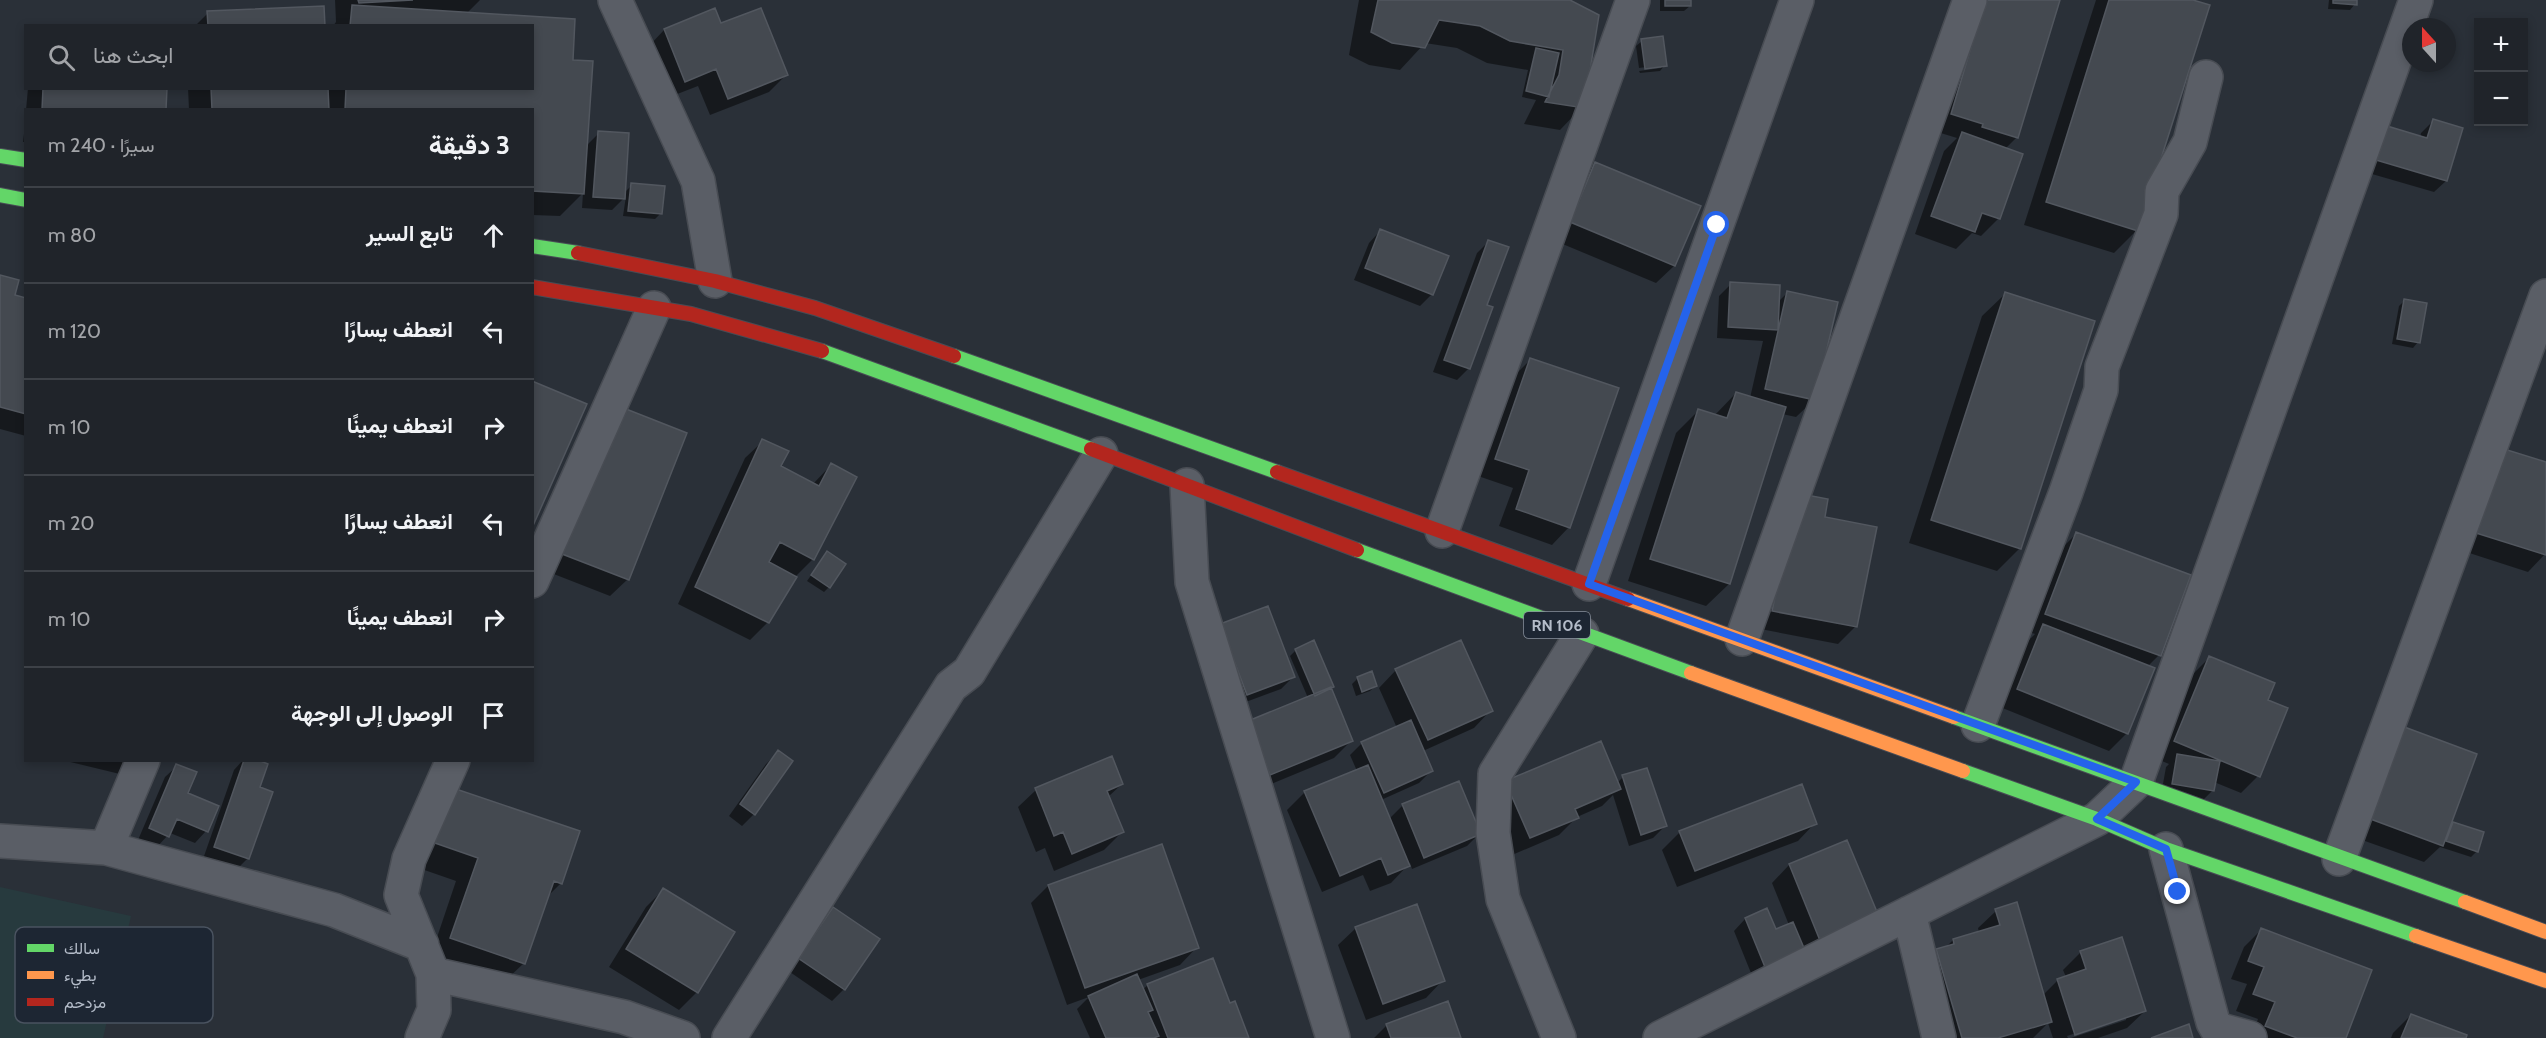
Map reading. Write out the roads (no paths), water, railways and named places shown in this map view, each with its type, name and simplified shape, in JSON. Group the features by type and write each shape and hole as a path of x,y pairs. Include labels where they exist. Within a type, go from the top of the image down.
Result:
{"main road":[{"path":"0,156 24,160"},
{"path":"0,195 24,200"},
{"name":"RN 106","path":"534,246 715,281 814,308 1027,381 2136,782 2339,859 2546,932"},
{"name":"RN 106","path":"534,288 691,314 795,342 986,409 1582,634 2097,819 2166,849 2546,981"}],"street":[{"path":"615,0 698,181 715,281"},
{"path":"1442,531 1633,0"},
{"path":"1589,584 1797,0"},
{"path":"1742,639 1970,0"},
{"path":"1660,1038 1717,1024 1909,913 2097,819 2136,782 2416,0"},
{"path":"1978,725 2066,492 2101,390 2102,367 2161,214 2162,191 2190,142 2206,77"},
{"path":"2339,859 2546,296"},
{"path":"534,577 654,308"},
{"path":"729,1038 951,686 969,672 1101,454"},
{"path":"1187,485 1192,582 1334,1038"},
{"path":"1559,1038 1503,899 1493,833 1495,774 1582,634"},
{"path":"106,848 142,762"},
{"path":"422,1038 434,1010 427,960 402,895 409,859 452,762"},
{"path":"0,841 106,848 334,910 427,960 624,1017 683,1038"},
{"path":"2166,849 2213,1022 2219,1034 2250,1038"},
{"path":"1909,913 1939,1038"}]}
